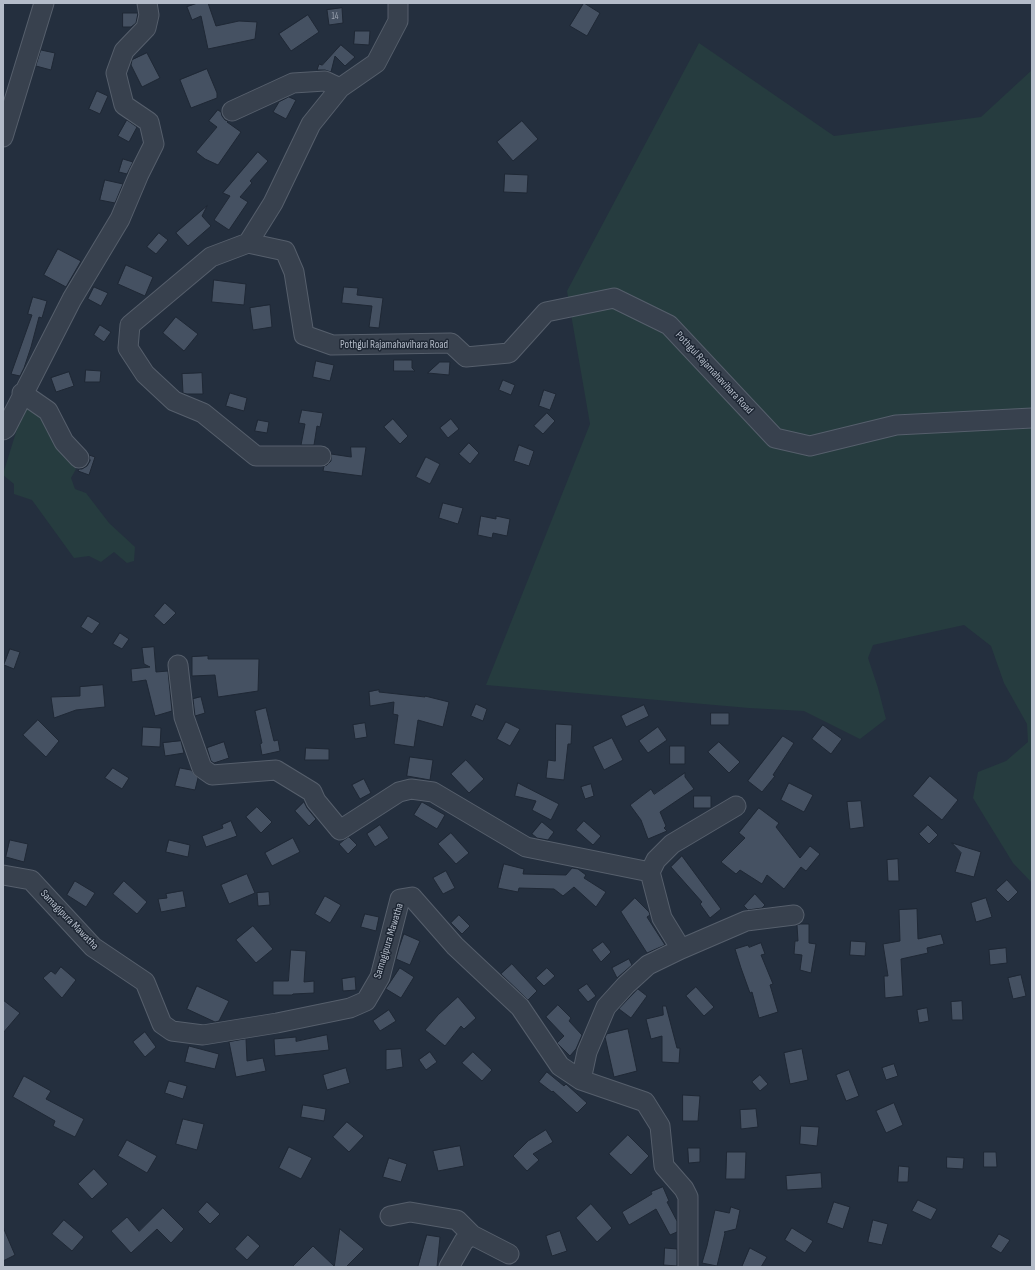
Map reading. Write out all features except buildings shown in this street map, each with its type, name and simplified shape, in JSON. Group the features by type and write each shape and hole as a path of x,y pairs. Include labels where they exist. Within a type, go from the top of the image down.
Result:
{"street":[{"path":"3,137 44,3"},
{"path":"3,430 6,428 22,393 72,299 120,219 139,174 154,144 149,122 124,105 116,73 124,50 146,28 149,15 147,3"},
{"path":"321,456 256,456 203,413 174,400 145,374 128,348 130,325 211,257 248,243 273,203 311,124 340,88 376,63 398,21 398,3"},
{"path":"232,111 293,83 325,81 340,88"},
{"name":"Pothgul Rajamahavihara Road","path":"248,243 285,251 294,272 304,335 332,345 451,344 466,357 509,353 546,312 614,298 669,325 775,438 810,446 896,424 1032,418"},
{"path":"22,393 48,411 64,442 79,458"},
{"path":"178,666 184,717 202,768 212,775 276,770 312,792 316,801 340,830 399,792 411,789 433,792 526,847 650,872"},
{"path":"681,949 662,918 650,872 656,860 672,844 736,806"},
{"name":"Samagipura Mawatha","path":"3,875 30,880 93,947 145,982 162,1024 172,1031 203,1035 278,1023 350,1008 366,1001 380,977 400,899 412,897 455,946 520,1007 560,1066 581,1080 645,1102 660,1126 664,1166 684,1189 688,1197 688,1267"},
{"path":"581,1080 586,1052 606,1007 626,985 648,965 746,921 794,915"},
{"path":"390,1216 410,1212 457,1220 472,1235 508,1254"},
{"path":"449,1267 464,1241 472,1235"}],"green space":[{"path":"699,43 834,136 981,117 1032,70 1032,883 1013,863 973,798 978,772 1006,761 1028,742 1027,724 1004,683 991,646 964,625 873,645 868,658 886,719 860,739 804,711 749,708 486,685 590,424 567,291"},
{"path":"26,400 45,414 56,440 76,469 71,478 75,489 86,493 109,523 135,547 134,561 127,563 114,552 101,562 89,556 74,558 32,500 14,494 14,484 3,474"}]}
